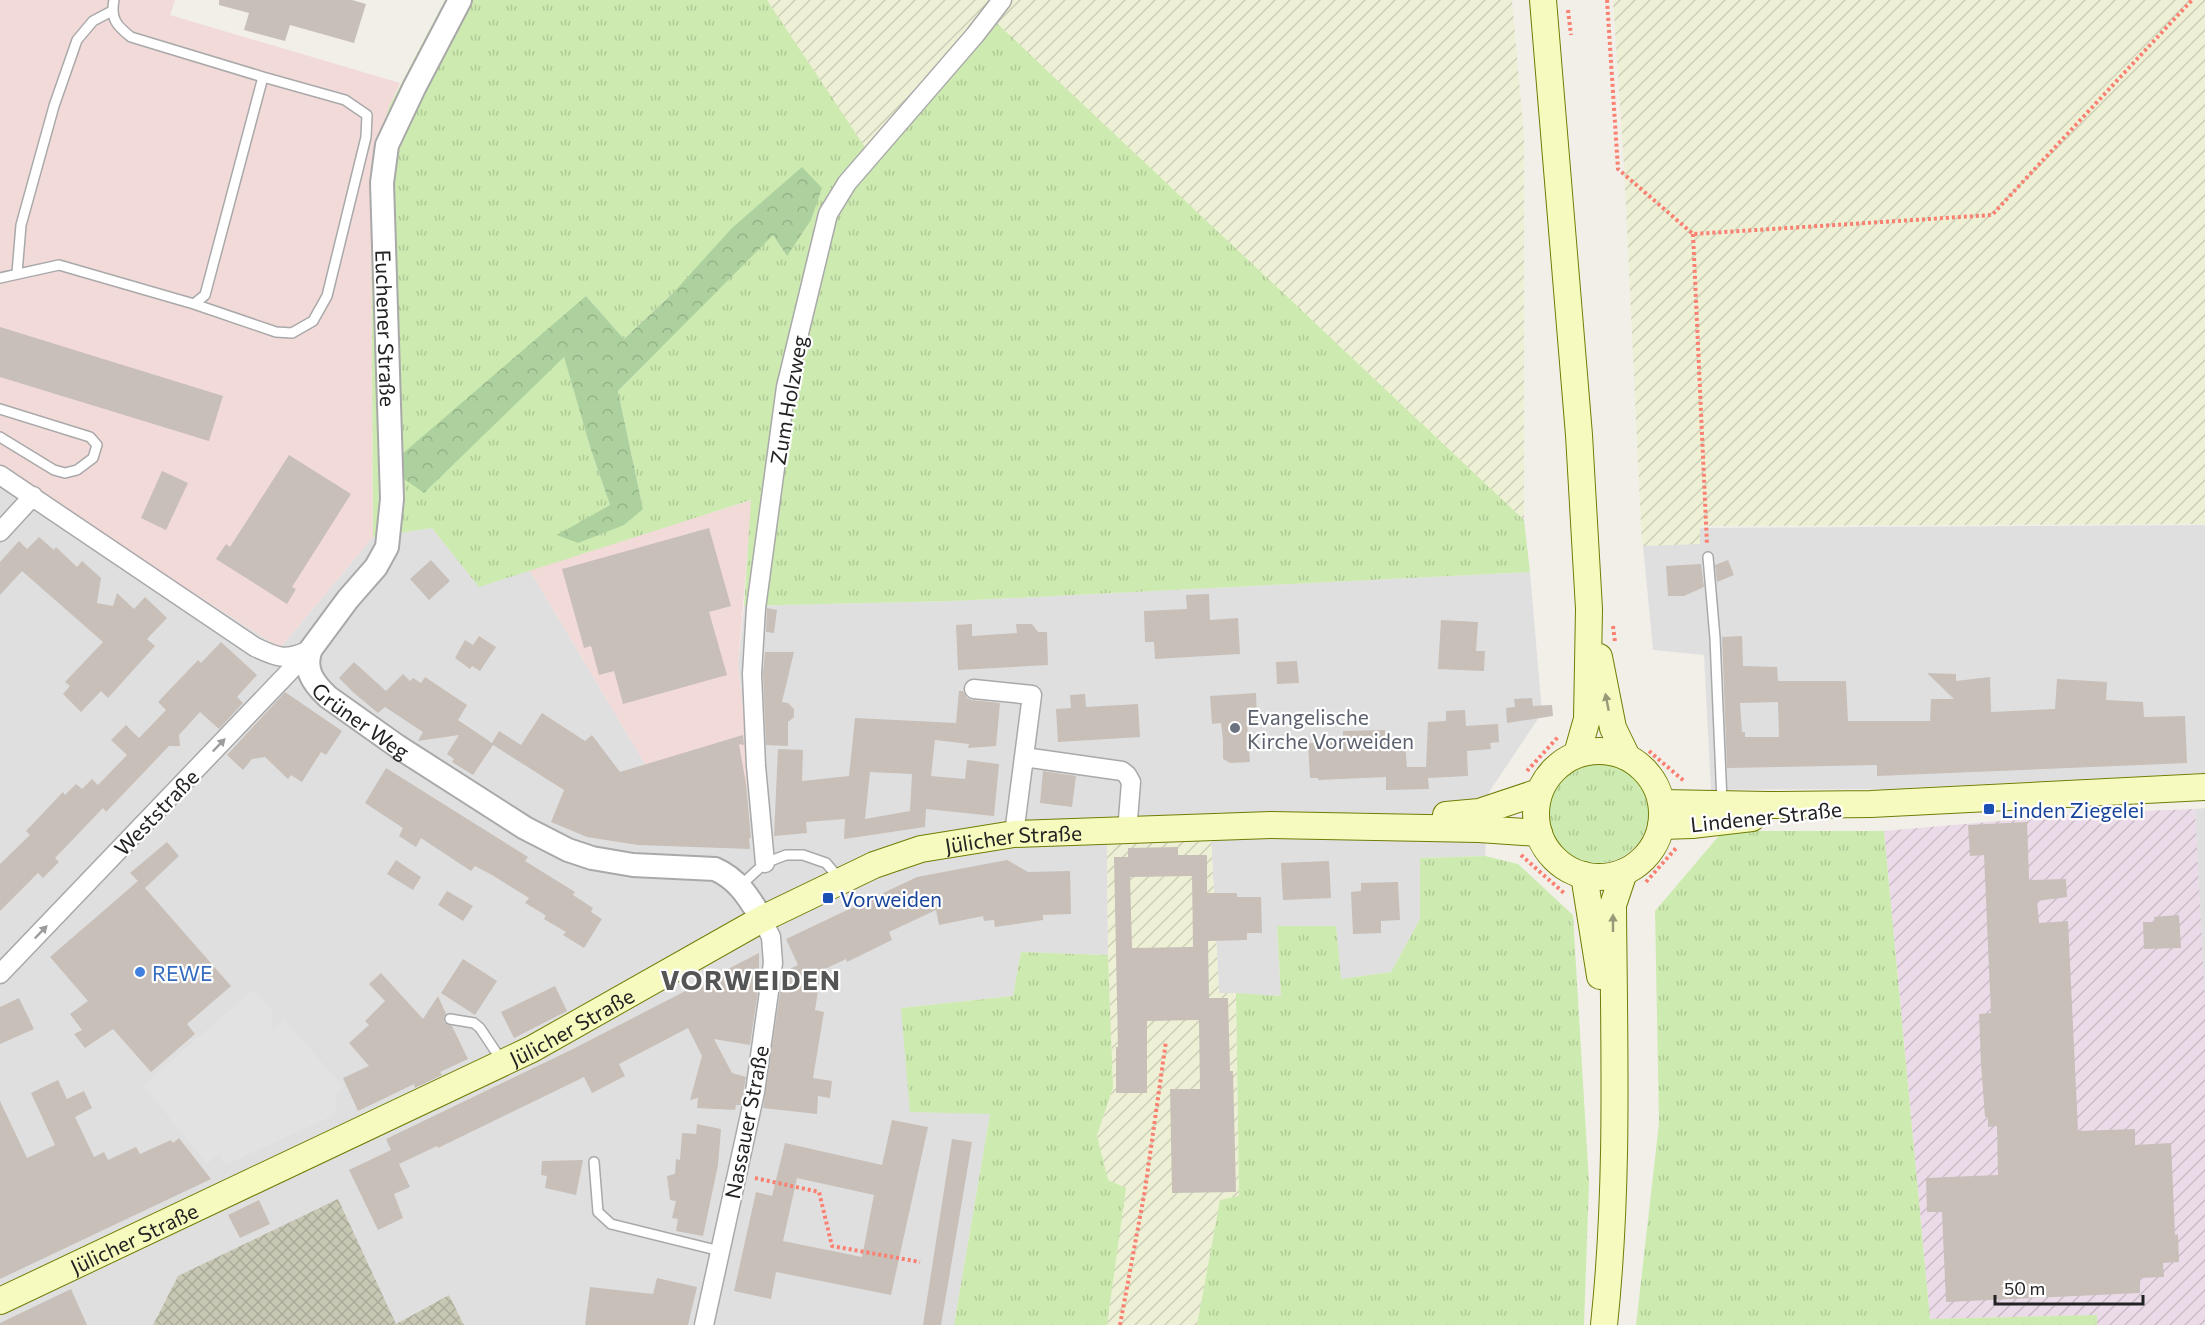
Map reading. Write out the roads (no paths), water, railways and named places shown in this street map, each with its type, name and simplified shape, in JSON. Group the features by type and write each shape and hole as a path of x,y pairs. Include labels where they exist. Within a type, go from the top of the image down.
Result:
{"main road":[{"path":"1543,0 1578,423 1613,728 1634,751 1655,784 1662,814 1657,841 1637,864 1633,879 1613,905 1612,1229 1605,1325"},
{"path":"1577,754 1587,719 1601,615"},
{"path":"1345,826 1479,812 1548,776 1561,762 1577,754 1634,751"},
{"path":"1530,785 1539,833 1556,860 1584,875 1633,879"},
{"name":"Lindener Straße","path":"1662,814 2205,787"},
{"name":"Lindener Straße","path":"1691,814 1722,804 1871,804"},
{"name":"Jülicher Straße","path":"0,1301 503,1063 610,1006 762,919 873,865 921,849 1014,834 1127,832 1271,825 1345,826"},
{"path":"1345,826 1539,833"},
{"path":"1584,875 1614,1086"}],"street":[{"name":"Euchener Straße","path":"311,649 348,599 376,567 387,548 392,499 382,183 387,145 460,0"},
{"name":"Zum Holzweg","path":"765,863 756,766 752,674 756,608 786,387 828,214 847,183 975,35 1002,0"},
{"name":"Grüner Weg","path":"0,475 255,647 288,658 311,649"},
{"path":"0,532 33,496"},
{"name":"Grüner Weg","path":"311,649 307,658 310,676 328,697 398,746 532,832 568,850 592,858 633,866 709,867 725,873 740,886 762,919"},
{"name":"Weststraße","path":"0,974 311,649"},
{"path":"974,689 1032,695 1014,834"},
{"path":"1024,757 1122,771 1131,782 1127,832"},
{"name":"Nassauer Straße","path":"704,1325 755,1092 773,963 771,938 762,919"}],"lane":[{"path":"0,278 59,265 194,304 276,333 292,333 312,321 327,296 366,137 366,115 345,100 131,37 118,27 112,11 114,0"},
{"path":"17,273 21,225 54,106 77,40 93,21 112,11"},
{"path":"194,304 205,295 263,77"},
{"path":"0,410 90,437 97,445 93,458 77,470 64,473 54,470 0,437"},
{"path":"1707,557 1714,638 1722,804"},
{"path":"740,886 765,863 786,855 803,855 826,863 841,880"},
{"path":"450,1019 474,1023 480,1028 503,1063"},
{"path":"594,1162 598,1212 611,1224 720,1251"}],"place":[{"name":"Evangelische Kirche Vorweiden","path":"1235,728"},
{"name":"Linden Ziegelei","path":"1989,809"},
{"name":"Vorweiden","path":"828,898"},
{"name":"REWE","path":"140,972"}],"district":[{"name":"VORWEIDEN","path":"751,979"}]}
